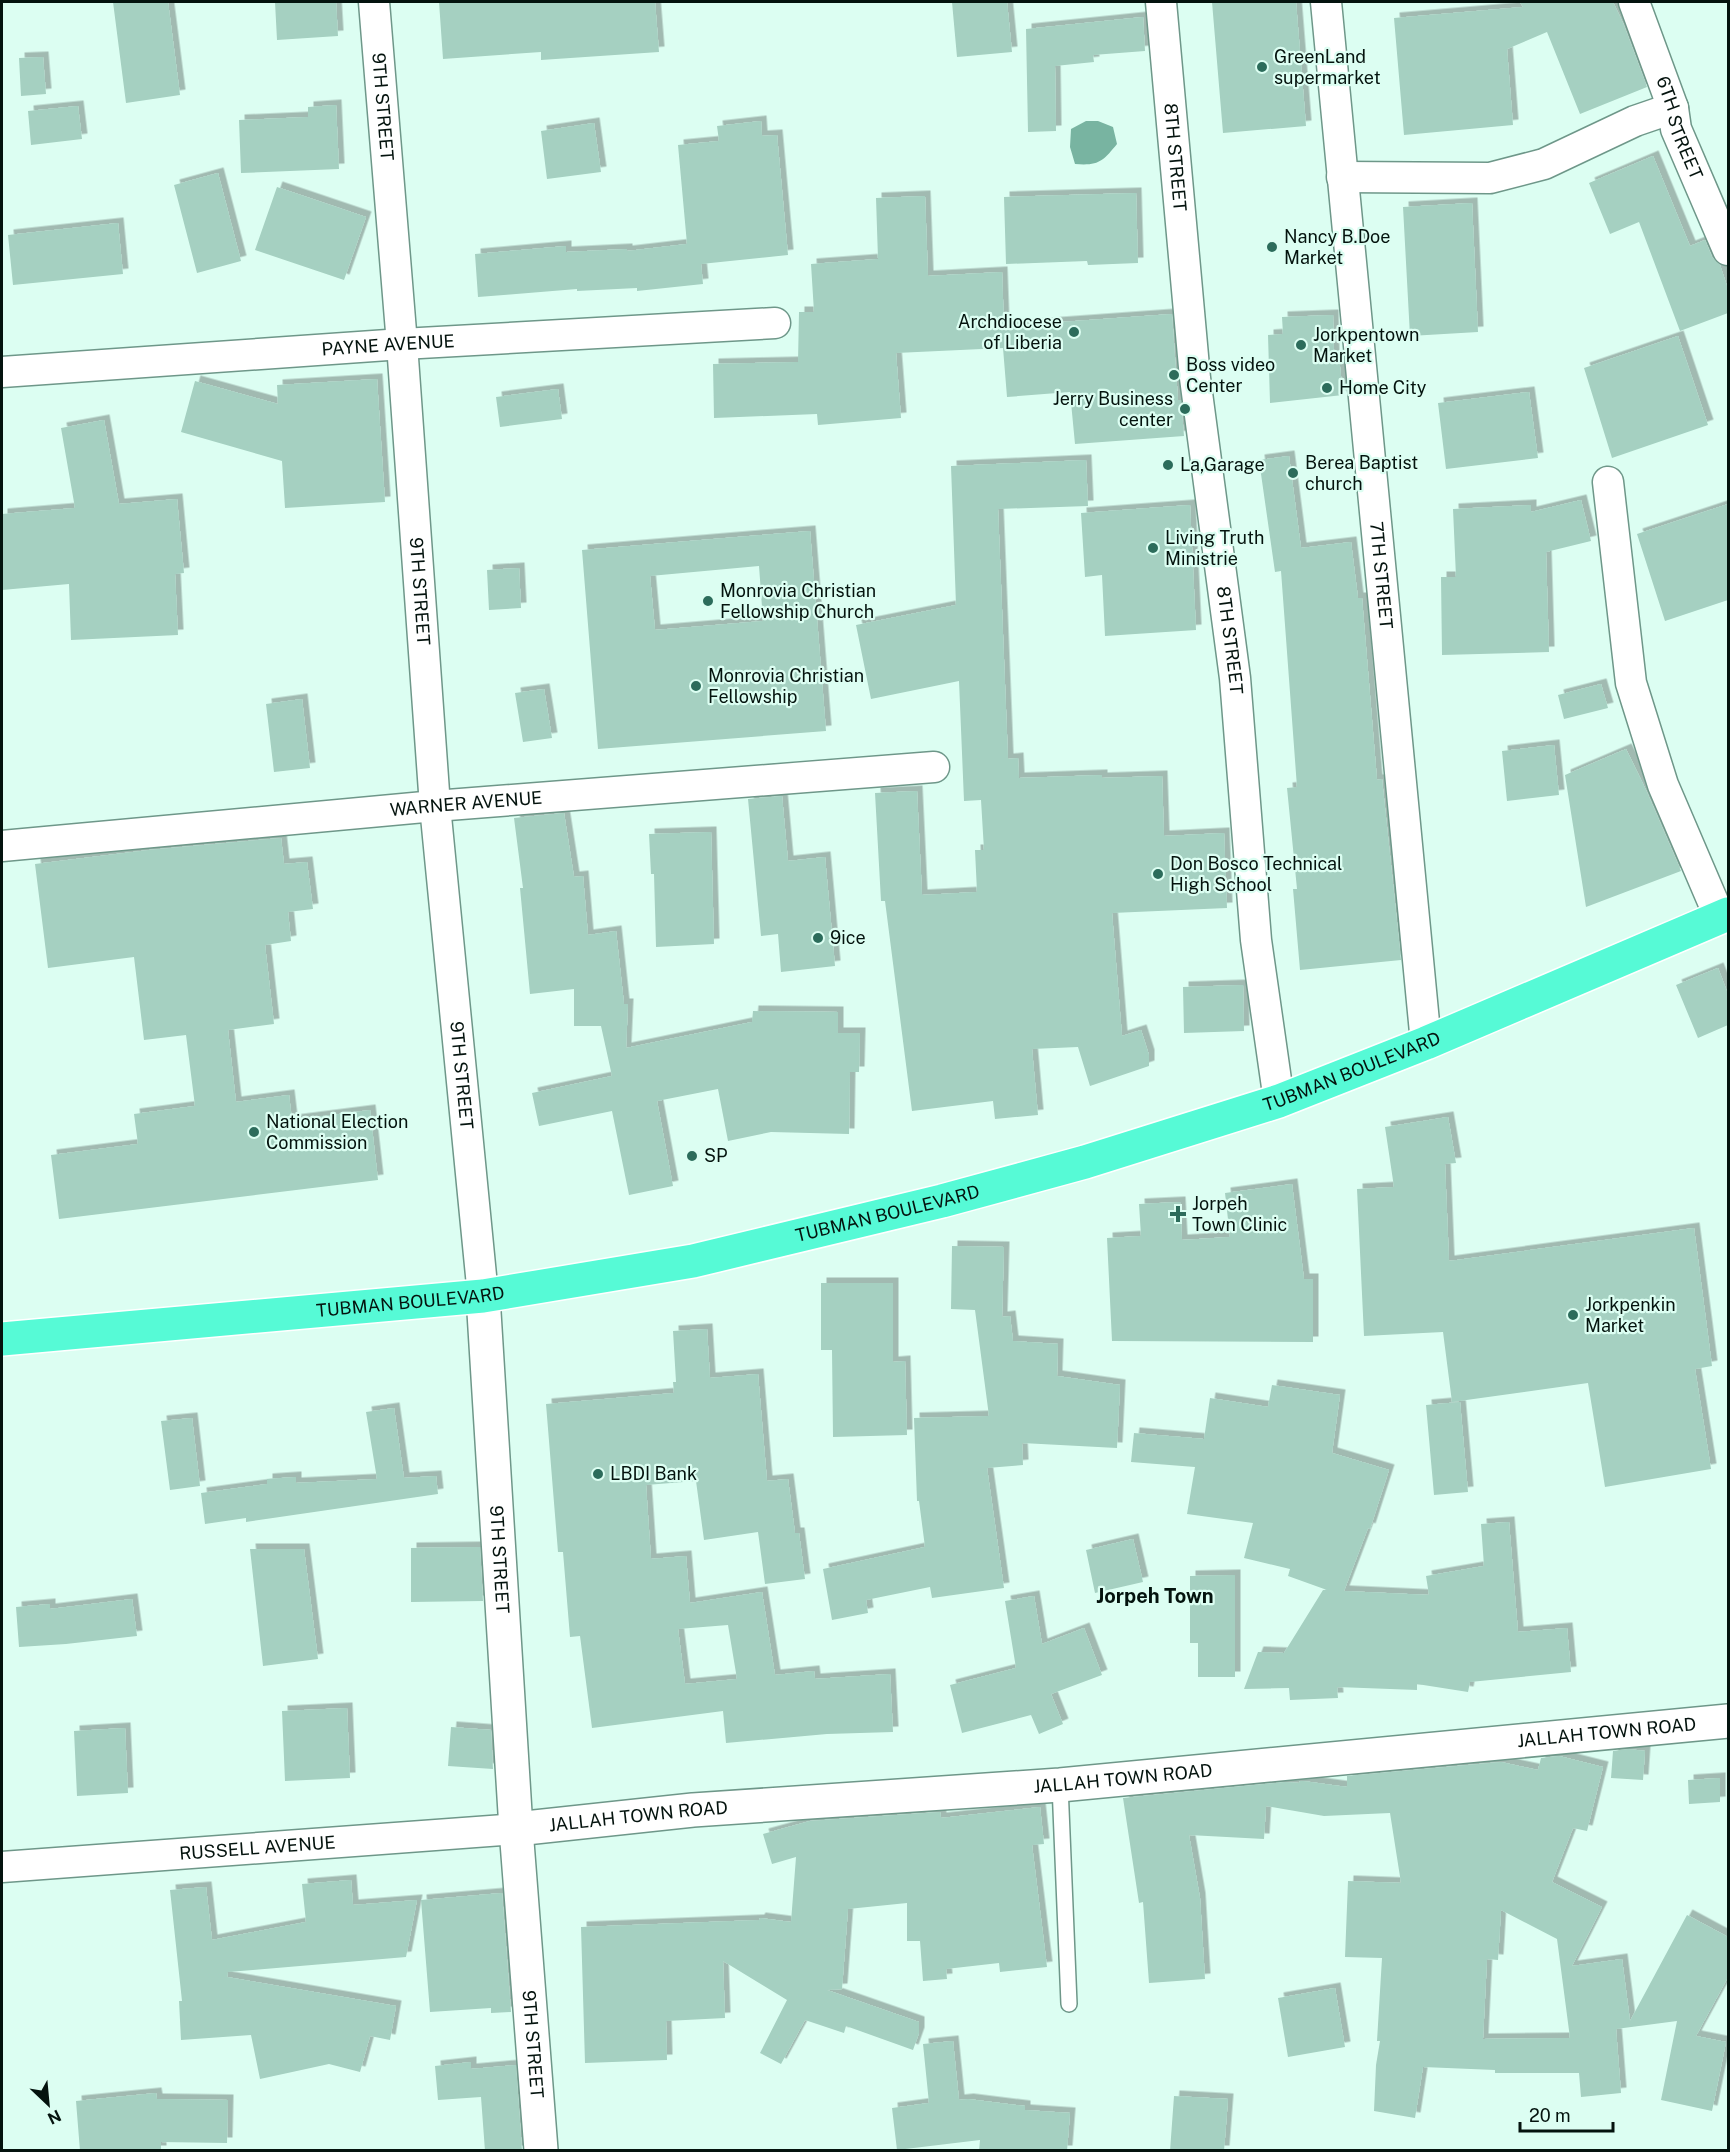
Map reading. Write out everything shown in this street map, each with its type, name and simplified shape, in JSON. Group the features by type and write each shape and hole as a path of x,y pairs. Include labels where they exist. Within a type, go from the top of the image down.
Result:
{"highway":[{"name":"TUBMAN BOULEVARD","path":"2,1339 483,1296 693,1261 942,1201 1085,1162 1279,1101 1426,1043 1724,916"}],"street":[{"name":"9TH STREET","path":"374,2 402,344 435,806 483,1296 516,1829 541,2151"},
{"name":"8TH STREET","path":"1161,2 1195,378 1235,678 1256,940 1279,1101"},
{"name":"7TH STREET","path":"1326,2 1426,1043"},
{"name":"6TH STREET","path":"1634,2 1673,108 1677,129 1728,250"},
{"path":"1342,177 1490,178 1544,164 1635,121 1673,108"},
{"name":"PAYNE AVENUE","path":"2,372 402,344 775,323"},
{"path":"1608,483 1632,683 1663,785 1724,916"},
{"name":"WARNER AVENUE","path":"2,846 435,806 934,767"},
{"name":"JALLAH TOWN ROAD","path":"516,1829 693,1810 1060,1785 1728,1721"},
{"name":"RUSSELL AVENUE","path":"2,1867 516,1829"}],"lane":[{"path":"1060,1785 1069,2004"}],"shaded area":[{"path":"1086,121 1098,121 1113,127 1117,144 1100,161 1075,164 1070,147 1071,129"}],"building":[{"path":"113,2 168,2 180,95 126,103"},
{"path":"275,2 336,2 338,36 277,40"},
{"path":"439,2 655,2 659,52 541,60 541,52 443,59"},
{"path":"952,2 1007,2 1012,52 957,57"},
{"path":"1212,2 1296,2 1306,126 1223,133"},
{"path":"1520,2 1613,2 1647,87 1580,114 1547,32 1507,49 1513,125 1404,135 1394,18 1523,7"},
{"path":"1143,17 1145,51 1093,55 1094,62 1055,66 1056,131 1028,132 1026,29"},
{"path":"43,57 46,94 21,96 19,58"},
{"path":"336,105 339,169 241,173 239,120 308,117 308,107"},
{"path":"78,106 82,139 31,145 28,111"},
{"path":"761,121 762,136 777,135 788,255 701,264 703,284 637,291 637,288 577,291 577,289 478,297 475,254 566,246 566,252 627,249 627,251 687,244 678,145 719,141 717,126"},
{"path":"594,123 601,172 547,179 541,131"},
{"path":"1653,156 1690,246 1705,240 1712,257 1720,265 1728,289 1728,313 1680,331 1639,222 1610,234 1589,183"},
{"path":"218,173 241,261 197,273 174,185"},
{"path":"277,187 366,217 344,280 255,250"},
{"path":"1136,193 1138,263 1088,265 1087,261 1006,264 1004,197"},
{"path":"925,196 928,276 1002,272 1004,326 1172,314 1178,400 1181,400 1184,436 1075,444 1070,392 1007,397 1003,348 896,353 901,418 818,425 817,414 714,418 713,364 798,362 799,312 814,312 811,264 878,259 876,198"},
{"path":"1472,203 1478,332 1410,336 1403,207"},
{"path":"118,223 123,274 13,285 8,235"},
{"path":"1333,315 1334,357 1339,357 1343,395 1270,403 1268,335 1283,334 1282,317"},
{"path":"1678,336 1708,425 1612,458 1584,368"},
{"path":"377,379 385,502 285,508 282,461 181,432 195,381 278,404 277,385"},
{"path":"558,389 562,419 500,427 496,397"},
{"path":"1529,392 1538,458 1446,469 1438,403"},
{"path":"104,420 119,504 177,499 184,573 175,574 178,635 71,640 69,584 2,590 2,514 75,508 61,428"},
{"path":"1289,456 1301,548 1351,542 1358,598 1362,598 1377,780 1382,779 1401,960 1300,970 1293,889 1297,889 1287,788 1297,787 1281,571 1275,572 1259,460"},
{"path":"1086,460 1088,506 998,509 1008,759 1018,758 1019,778 1102,775 1102,778 1162,776 1164,836 1224,833 1227,908 1112,913 1122,1036 1141,1030 1149,1055 1149,1066 1090,1086 1078,1047 1032,1049 1038,1115 995,1119 993,1101 912,1111 885,901 881,901 875,793 917,791 922,895 977,892 975,850 984,850 981,800 964,801 959,681 871,699 856,625 956,605 951,466"},
{"path":"1581,500 1591,541 1546,552 1549,652 1442,655 1441,577 1456,577 1453,509 1531,505 1531,512"},
{"path":"1728,504 1728,600 1665,621 1637,534"},
{"path":"1190,505 1196,630 1105,636 1102,575 1085,577 1081,513"},
{"path":"810,531 826,731 598,749 582,550","holes":["759,566 763,621 655,630 650,576"]},
{"path":"519,568 521,608 489,610 487,570"},
{"path":"1601,684 1608,708 1564,719 1558,695"},
{"path":"544,689 552,738 523,742 515,693"},
{"path":"302,699 310,768 274,772 266,704"},
{"path":"1554,745 1559,795 1507,801 1502,751"},
{"path":"1626,749 1681,871 1586,907 1565,775"},
{"path":"782,796 788,861 825,857 835,966 781,972 778,934 761,936 748,799"},
{"path":"564,813 574,877 583,876 588,935 616,931 624,1004 628,1004 626,1048 752,1022 753,1011 838,1012 838,1033 860,1033 859,1072 850,1072 849,1134 771,1132 728,1141 718,1089 657,1101 673,1186 629,1195 612,1111 539,1126 532,1093 612,1076 601,1026 574,1026 574,989 530,994 520,888 523,888 514,818"},
{"path":"711,832 714,944 656,947 654,874 651,874 649,834"},
{"path":"281,838 284,864 307,862 313,909 288,912 291,941 265,945 274,1024 228,1030 236,1102 289,1095 292,1120 370,1110 378,1180 59,1219 51,1155 138,1144 134,1114 195,1106 186,1035 144,1040 134,957 48,968 35,864 149,850"},
{"path":"1718,968 1728,994 1728,1025 1698,1038 1676,985"},
{"path":"1243,985 1244,1031 1184,1033 1183,987"},
{"path":"1448,1117 1456,1163 1445,1164 1449,1261 1694,1228 1712,1366 1695,1369 1711,1469 1605,1487 1588,1383 1452,1402 1443,1332 1364,1336 1357,1189 1394,1187 1385,1127"},
{"path":"1292,1184 1304,1279 1313,1279 1313,1342 1112,1341 1107,1238 1141,1236 1139,1204 1180,1202 1182,1240 1230,1237 1225,1193"},
{"path":"952,1246 1004,1247 1002,1317 1010,1316 1013,1341 1058,1344 1057,1376 1120,1385 1117,1448 1022,1443 1023,1465 987,1468 1004,1588 932,1598 930,1587 866,1600 868,1613 832,1620 823,1569 925,1547 919,1501 917,1501 914,1418 989,1416 975,1310 951,1309"},
{"path":"821,1283 893,1283 893,1362 905,1361 907,1435 833,1437 832,1350 821,1350"},
{"path":"707,1329 710,1378 758,1374 767,1481 788,1479 795,1533 799,1533 805,1579 765,1584 758,1532 704,1540 696,1481 646,1485 651,1559 686,1556 690,1603 762,1592 775,1675 814,1671 815,1679 890,1674 893,1732 827,1734 726,1743 723,1711 592,1728 580,1636 570,1637 563,1552 558,1552 546,1404 674,1393 673,1382 676,1382 673,1331","holes":["728,1625 737,1679 685,1684 678,1629"]},
{"path":"1272,1385 1340,1395 1332,1453 1389,1470 1370,1529 1368,1528 1344,1591 1429,1595 1426,1576 1484,1566 1481,1524 1509,1522 1518,1632 1567,1628 1571,1672 1470,1682 1468,1692 1417,1684 1417,1690 1337,1687 1338,1698 1290,1700 1289,1688 1244,1689 1258,1652 1284,1653 1323,1590 1327,1590 1288,1576 1290,1569 1244,1558 1253,1523 1187,1514 1195,1467 1131,1462 1134,1433 1204,1439 1210,1398 1268,1407"},
{"path":"1460,1402 1468,1492 1434,1495 1426,1405"},
{"path":"394,1408 404,1478 436,1476 438,1494 246,1522 246,1518 205,1524 201,1493 267,1484 267,1479 296,1477 296,1483 377,1479 366,1412"},
{"path":"192,1418 200,1486 170,1490 161,1421"},
{"path":"1133,1539 1143,1582 1095,1593 1086,1550"},
{"path":"480,1547 483,1601 411,1602 411,1548"},
{"path":"250,1549 304,1549 318,1659 263,1666"},
{"path":"1235,1575 1235,1677 1198,1677 1198,1643 1190,1643 1190,1576"},
{"path":"1034,1596 1042,1644 1084,1628 1102,1675 1051,1694 1063,1724 1039,1734 1031,1715 962,1733 950,1685 1016,1668 1005,1601"},
{"path":"132,1599 137,1636 19,1647 16,1607 50,1604 50,1609"},
{"path":"347,1708 350,1778 285,1781 282,1711"},
{"path":"451,1727 491,1730 493,1769 448,1766"},
{"path":"125,1728 128,1793 77,1796 74,1731"},
{"path":"1628,1749 1645,1751 1643,1780 1611,1778 1613,1751"},
{"path":"1559,1756 1603,1767 1587,1831 1573,1828 1552,1882 1602,1907 1572,1966 1622,1959 1630,2021 1687,1915 1728,1937 1728,1977 1696,2036 1726,2042 1712,2111 1661,2100 1677,2021 1616,2029 1621,2093 1581,2097 1579,2073 1495,2073 1495,2070 1423,2067 1415,2118 1374,2111 1376,2065 1380,2041 1377,2041 1382,1958 1345,1957 1348,1881 1401,1883 1390,1813 1324,1816 1266,1806 1264,1839 1189,1835 1200,1898 1205,1979 1149,1983 1143,1902 1139,1903 1123,1798 1285,1782 1299,1783 1300,1781 1347,1787 1347,1776 1501,1762 1538,1770 1541,1758","holes":["1501,1910 1557,1939 1570,2038 1483,2039 1487,1959 1498,1960"]},
{"path":"1720,1778 1720,1802 1689,1804 1688,1780"},
{"path":"1040,1807 1044,1844 1032,1845 1047,1967 1000,1972 999,1963 946,1969 947,1979 923,1981 920,1941 907,1941 907,1903 848,1909 842,1989 827,1990 919,2022 919,2033 913,2050 846,2026 844,2033 805,2020 781,2064 760,2053 787,2000 723,1961 725,2018 666,2021 667,2060 585,2063 581,1927 759,1920 760,1918 791,1922 796,1857 772,1864 763,1834 810,1821 940,1812 941,1818"},
{"path":"351,1880 353,1905 417,1900 406,1957 228,1972 227,1977 396,2006 390,2040 370,2036 360,2072 329,2064 260,2079 251,2035 181,2040 179,2001 182,2001 170,1890 206,1887 212,1940 306,1922 302,1884"},
{"path":"502,1893 511,2012 491,2013 491,2008 430,2012 421,1900"},
{"path":"1335,1988 1345,2047 1288,2057 1278,1998"},
{"path":"953,2041 959,2100 968,2099 1025,2106 1025,2110 1070,2113 1067,2151 979,2151 980,2140 897,2150 892,2108 929,2103 923,2044"},
{"path":"471,2062 471,2069 516,2065 522,2151 485,2151 481,2097 438,2100 435,2066"},
{"path":"156,2093 157,2099 228,2100 227,2143 161,2142 161,2151 80,2151 76,2101"},
{"path":"1174,2096 1228,2099 1224,2151 1170,2151"}],"place":[{"name":"GreenLand supermarket","path":"1262,67"},
{"name":"Nancy B.Doe Market","path":"1272,247"},
{"name":"Archdiocese of Liberia","path":"1074,332"},
{"name":"Jorkpentown Market","path":"1301,345"},
{"name":"Boss video Center","path":"1174,375"},
{"name":"Home City","path":"1327,388"},
{"name":"Jerry Business center","path":"1185,409"},
{"name":"La,Garage","path":"1168,465"},
{"name":"Berea Baptist church","path":"1293,473"},
{"name":"Living Truth Ministrie","path":"1153,548"},
{"name":"Monrovia Christian Fellowship Church","path":"708,601"},
{"name":"Monrovia Christian Fellowship","path":"696,686"},
{"name":"Don Bosco Technical High School","path":"1158,874"},
{"name":"9ice","path":"818,938"},
{"name":"National Election Commission","path":"254,1132"},
{"name":"SP","path":"692,1156"},
{"name":"Jorpeh Town Clinic","path":"1178,1214"},
{"name":"Jorkpenkin Market","path":"1573,1315"},
{"name":"LBDI Bank","path":"598,1474"}],"district":[{"name":"Jorpeh Town","path":"1155,1596"}]}
